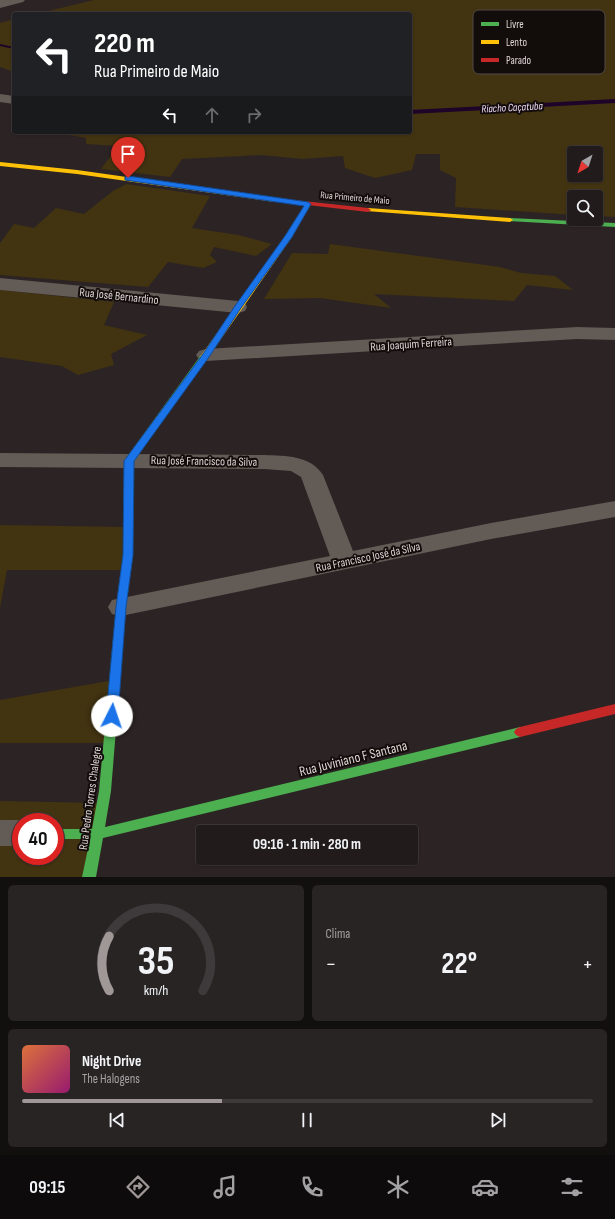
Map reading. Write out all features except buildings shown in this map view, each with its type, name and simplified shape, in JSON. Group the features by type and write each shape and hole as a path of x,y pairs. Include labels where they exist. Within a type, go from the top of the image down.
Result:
{"street":[{"path":"0,4 18,0"},
{"path":"0,98 12,100"},
{"name":"Rua Primeiro de Maio","path":"0,164 142,180 308,204 399,212 615,225"},
{"path":"129,461 206,355 288,237 308,204"},
{"name":"Rua José Bernardino","path":"0,284 238,307"},
{"name":"Rua Joaquim Ferreira","path":"206,355 577,333 615,334"},
{"name":"Rua José Francisco da Silva","path":"0,460 264,462 302,467 308,470 312,475 345,562"},
{"name":"Rua Pedro Torres Chalegre","path":"89,877 105,791 121,607 128,555 129,461"},
{"name":"Rua Francisco José da Silva","path":"121,607 491,531 615,509"},
{"name":"Rua Juviniano F Santana","path":"64,834 98,834 615,709"},
{"path":"0,833 12,833"}],"shaded area":[{"path":"94,0 615,0 615,217 603,216 603,190 567,190 567,215 455,207 456,178 440,170 440,154 416,154 412,170 375,178 345,168 343,156 303,159 261,155 182,159 170,177 101,169 118,146 86,144 86,138 69,135 412,134 412,12 44,12"},
{"path":"12,20 12,71 0,67 0,23"},
{"path":"126,184 210,196 192,228 238,235 272,244 256,256 214,247 210,255 217,262 203,268 168,262 148,287 0,275 0,243 14,224 34,228 56,208 84,214 113,191"},
{"path":"330,244 500,267 521,273 555,276 573,290 527,285 514,301 374,294 391,308 320,298 264,299 292,253 328,254"},
{"path":"0,290 114,302 104,325 147,335 111,354 114,365 78,375 62,366 0,357"},
{"path":"0,525 125,527 122,570 7,570 0,608"},
{"path":"114,680 107,743 0,743 0,700"},
{"path":"0,801 101,803 90,877 0,877 0,834 12,834 12,865 64,865 64,813 12,813 12,824 0,826"}],"waterway":[{"name":"Riacho Caçatuba","path":"0,45 12,48"},
{"name":"Riacho Caçatuba","path":"412,112 615,101"}],"traffic: fast":[{"path":"510,220 615,225"},
{"path":"89,877 105,791 121,607 128,555 129,461 204,357"},
{"path":"64,834 98,834 520,732"}],"traffic: slow":[{"path":"0,164 77,172 275,200"},
{"path":"204,357 288,237 308,204"},
{"path":"368,210 510,220"}],"traffic: jam":[{"path":"275,200 368,210"},
{"path":"520,732 615,709"}],"route":[{"path":"112,716 121,607 128,555 129,461 206,355 288,237 308,204 128,178"}]}
